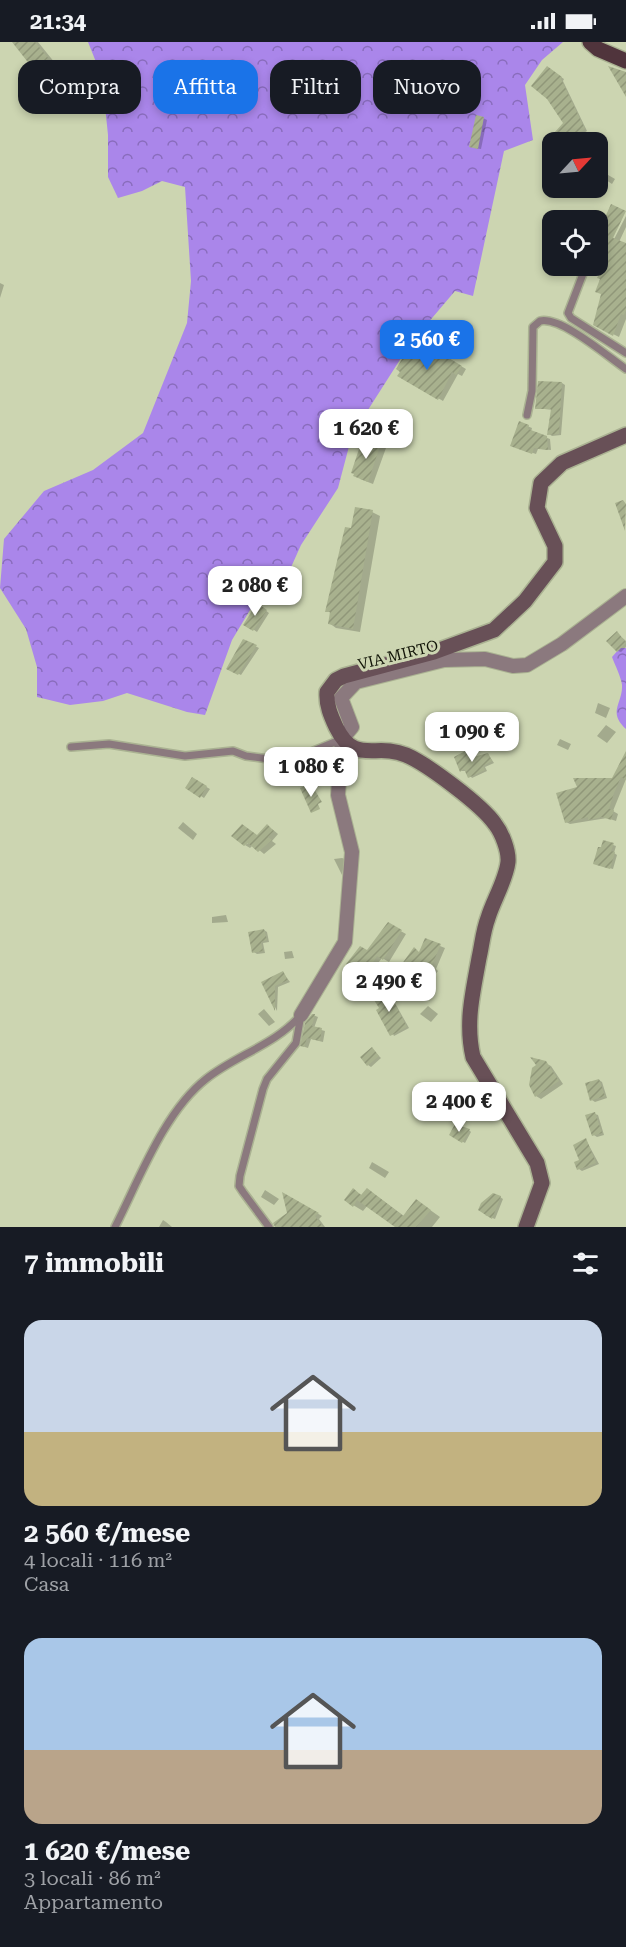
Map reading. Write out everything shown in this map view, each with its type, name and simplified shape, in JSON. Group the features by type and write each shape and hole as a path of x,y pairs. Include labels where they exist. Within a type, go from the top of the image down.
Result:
{"main road":[{"path":"590,42 598,50 626,61"}],"street":[{"path":"526,1227 542,1183 537,1163 473,1057 469,1040 468,1017 486,921 508,863 499,830 494,821 416,760 390,750 367,752 352,748 342,740 329,712 327,698 330,687 344,676 434,652 483,636 494,630 525,601 555,561 555,546 537,508 541,483 561,463 626,435"},
{"name":"VIA MIRTO","path":"342,740 352,727 341,698 356,682 444,660 485,659 513,666 526,665 562,644 626,596"},
{"path":"301,1015 345,942 352,852 338,795 342,740"}],"lane":[{"path":"582,276 568,313 626,353"},
{"path":"527,415 532,391 533,327 540,321 552,321 566,327 626,369"},
{"path":"71,747 109,744 185,756 233,751 246,756 269,759 306,754 342,740"},
{"path":"115,1227 170,1119 205,1079 287,1030 301,1015"},
{"path":"269,1227 239,1186 240,1176 263,1089 277,1066 296,1043 301,1015"}],"green space":[{"path":"88,42 563,42 542,60 525,85 533,140 504,151 473,296 455,291 410,344 352,435 338,488 301,545 288,574 274,570 232,640 205,715 187,712 127,693 103,701 70,705 37,697 37,667 26,629 0,588 4,539 44,491 93,470 143,433 187,323 191,281 185,187 162,181 142,191 118,198 108,177 106,114 141,114 141,60 95,60"},
{"path":"620,648 626,648 626,729 620,723 617,712 622,685 612,657"}],"building":[{"path":"12,42 35,42 48,58 26,60"},
{"path":"547,66 562,77 585,129 580,132 555,132 563,123 547,99 531,86"},
{"path":"608,66 626,72 626,97"},
{"path":"476,115 484,117 478,149 469,147"},
{"path":"611,204 626,211 613,238 626,243 626,310 624,315 621,314 613,336 593,325 601,294 595,292 600,279 597,278 608,276 608,211"},
{"path":"408,349 416,354 419,350 430,356 434,349 462,366 456,375 452,372 438,400 397,376 400,372 396,369"},
{"path":"538,381 562,382 559,434 547,435 551,409 535,409"},
{"path":"519,421 529,425 528,429 547,436 548,450 534,448 532,454 510,446"},
{"path":"367,438 381,443 368,482 351,473 359,449 362,451"},
{"path":"623,500 626,504 625,531 615,503"},
{"path":"355,507 373,510 353,629 328,624 330,612 325,612 345,527 351,528"},
{"path":"257,603 267,610 253,631 243,625"},
{"path":"617,631 626,643 617,652 606,641"},
{"path":"243,639 257,645 238,675 226,669"},
{"path":"469,749 473,757 488,753 492,761 483,766 485,770 468,778 464,769 460,772 454,757"},
{"path":"626,751 626,780 621,777 614,793 609,809 614,810 611,820 602,817 588,820 588,817 565,823 556,793 577,787 573,778 612,778"},
{"path":"192,777 207,786 200,798 185,788"},
{"path":"311,784 322,802 318,804 320,809 311,813 300,788"},
{"path":"242,824 257,835 267,824 274,831 268,837 272,840 258,852 248,843 244,846 231,836"},
{"path":"603,840 614,843 611,851 615,852 610,869 593,864 598,847 601,847"},
{"path":"388,922 402,930 383,960 377,956 369,969 366,968 357,982 361,985 352,994 343,985 357,971 346,964 360,946 367,950"},
{"path":"264,929 267,940 261,942 263,951 252,953 248,932"},
{"path":"425,938 441,944 432,965 434,968 420,985 399,968 414,947 419,952"},
{"path":"283,971 288,980 275,986 275,1011 261,982"},
{"path":"385,985 407,1027 390,1036 376,1010 379,1008 374,1000"},
{"path":"312,1014 315,1014 312,1026 322,1028 320,1041 307,1038 304,1047 300,1046 305,1023"},
{"path":"372,1047 379,1056 367,1066 360,1057"},
{"path":"530,1057 546,1061 559,1081 535,1097 529,1085 532,1068 536,1065"},
{"path":"599,1079 605,1096 590,1101 585,1083"},
{"path":"595,1112 602,1133 592,1136 585,1115"},
{"path":"455,1124 470,1129 462,1143 449,1135"},
{"path":"586,1138 596,1163 577,1170 574,1162 579,1160 573,1145"},
{"path":"353,1188 361,1195 367,1188 403,1216 416,1199 431,1210 416,1227 395,1227 357,1200 353,1207 344,1200"},
{"path":"282,1192 319,1213 315,1216 323,1227 275,1227 273,1223 287,1213"},
{"path":"493,1193 501,1196 492,1219 478,1210 481,1203"}]}
